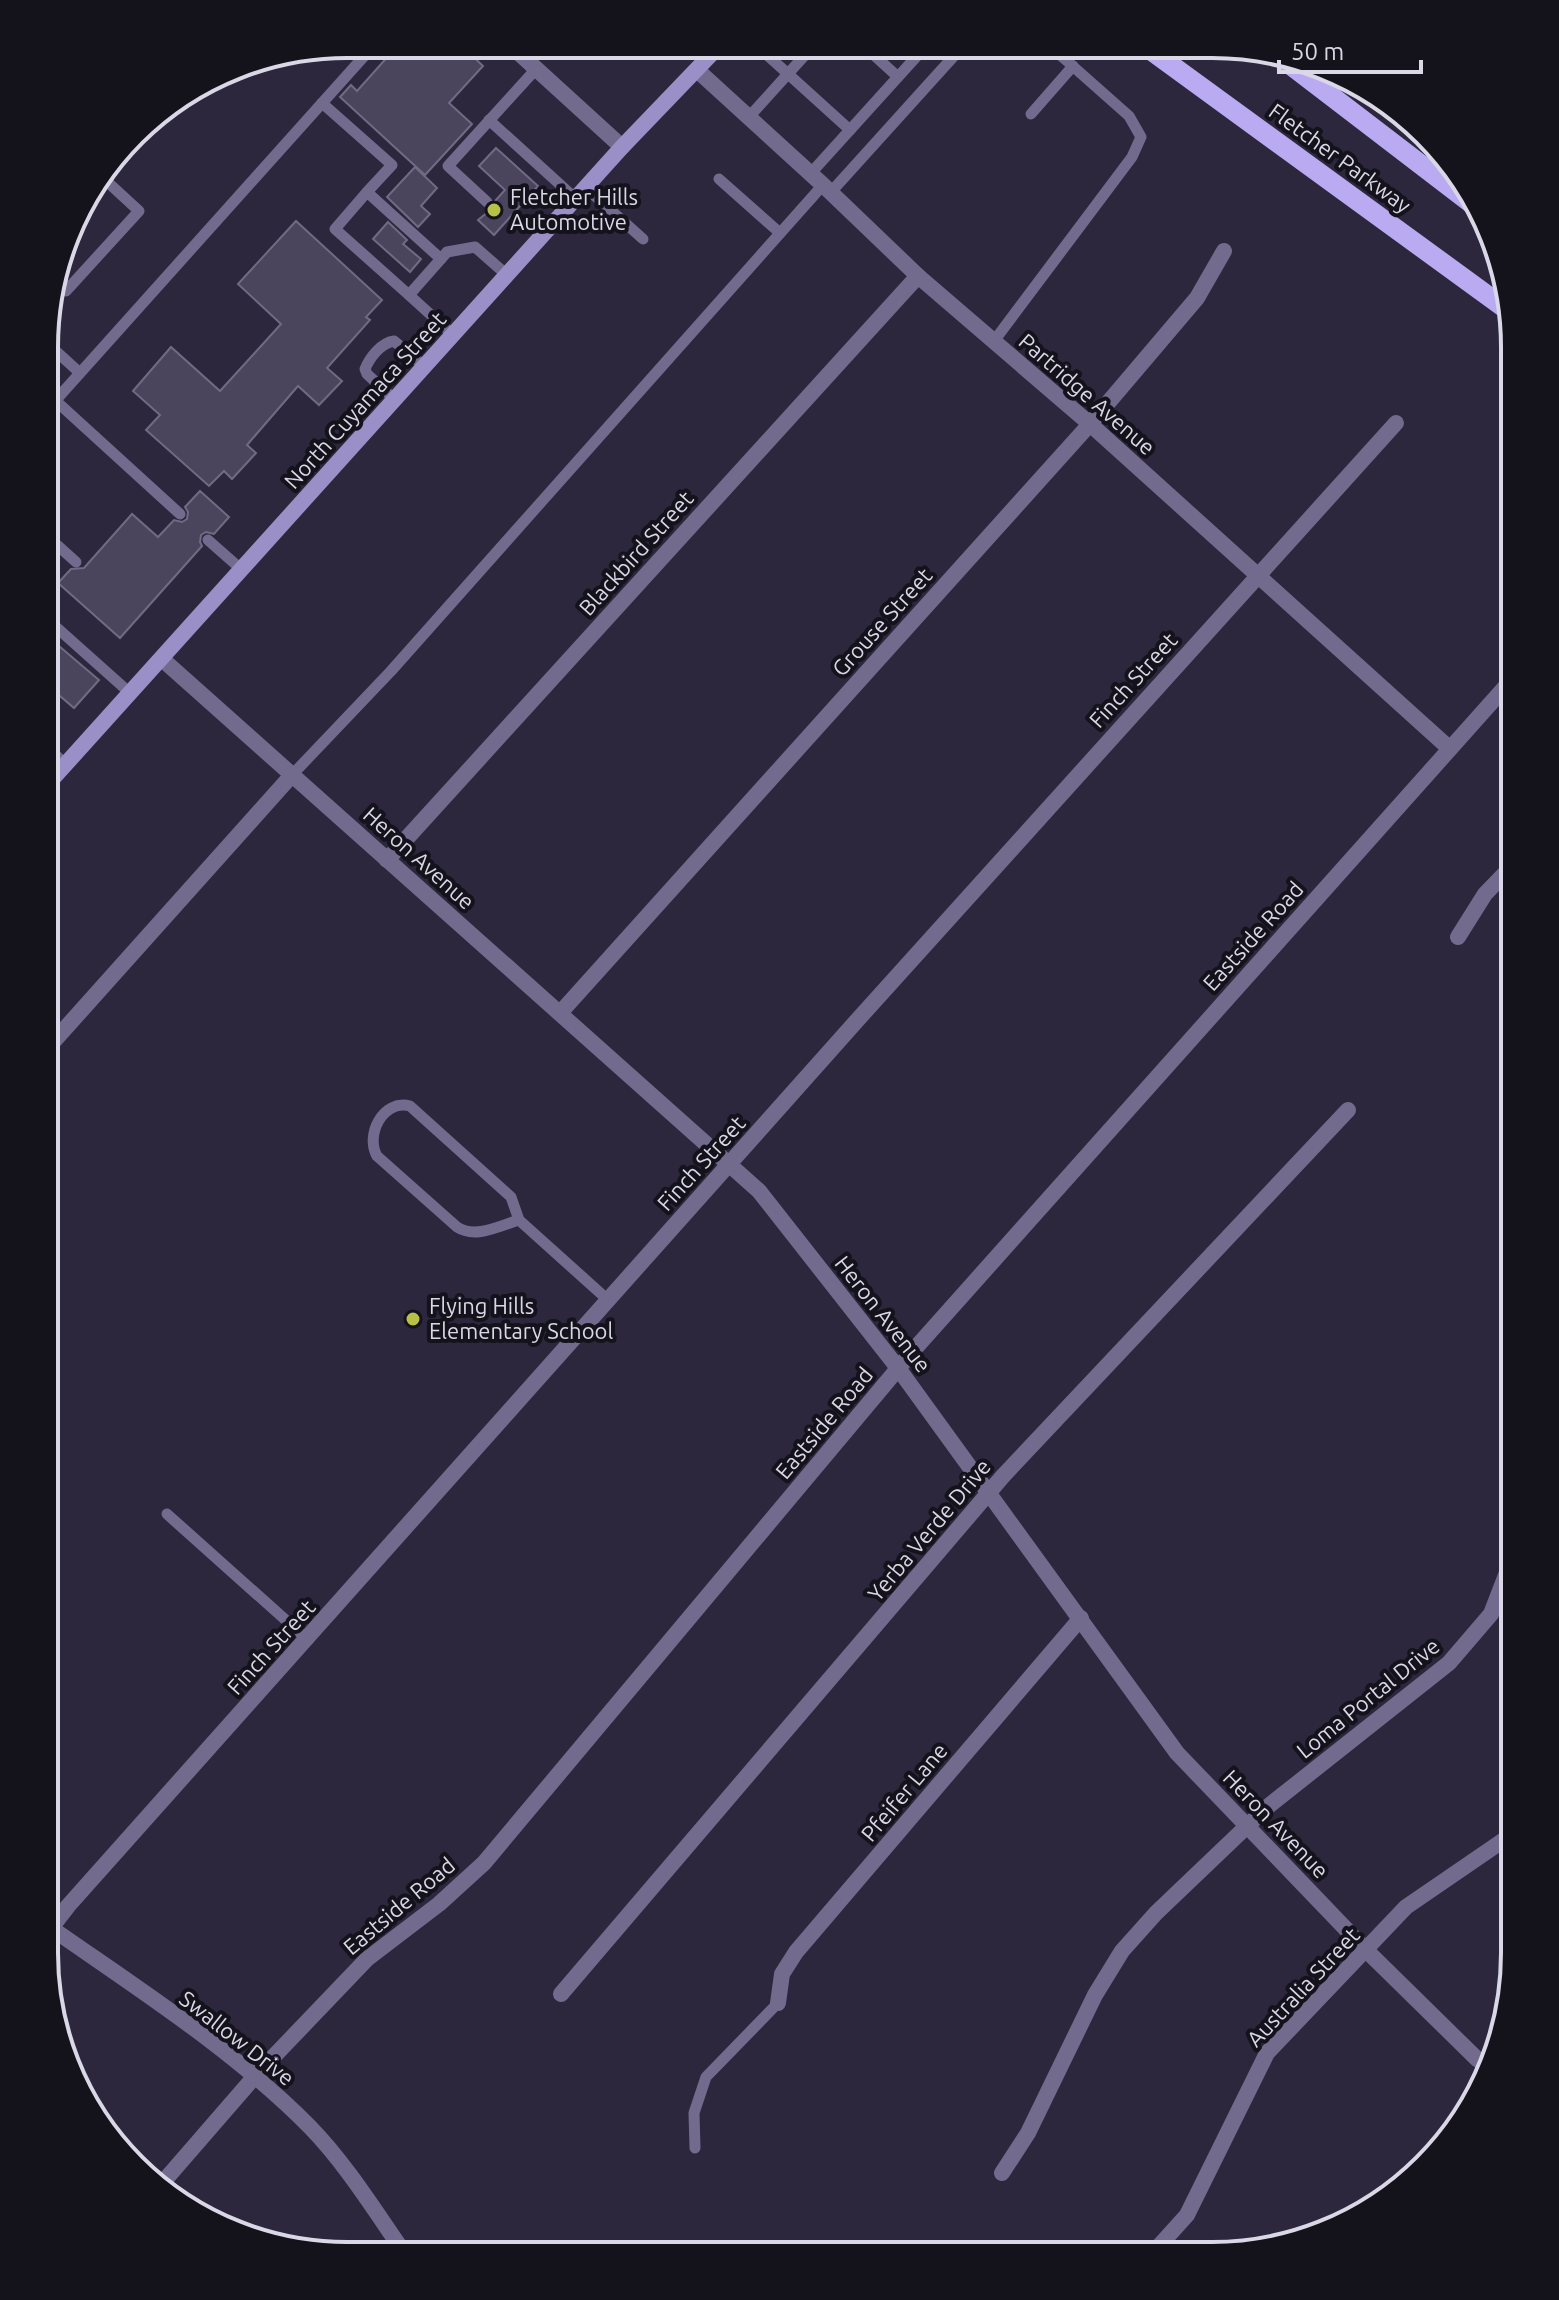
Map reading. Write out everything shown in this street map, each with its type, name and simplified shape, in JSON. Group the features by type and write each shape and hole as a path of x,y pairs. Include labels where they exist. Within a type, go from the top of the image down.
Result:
{"main road":[{"name":"North Cuyamaca Street","path":"58,772 622,147 708,58"},
{"name":"Fletcher Parkway","path":"1161,58 1498,303"},
{"name":"Fletcher Parkway","path":"1298,71 1455,191"}],"street":[{"path":"524,58 622,147"},
{"name":"Partridge Avenue","path":"697,70 822,183 918,276 1090,424 1449,748"},
{"name":"Grouse Street","path":"560,1013 1090,424 1197,298 1224,251"},
{"name":"Blackbird Street","path":"387,860 918,276"},
{"name":"Finch Street","path":"58,1916 308,1640 728,1165 1396,423"},
{"name":"Heron Avenue","path":"162,659 759,1191 898,1368 1177,1753 1367,1951 1480,2061"},
{"name":"Eastside Road","path":"166,2178 256,2075 367,1959 439,1904 484,1863 898,1368 1501,691"},
{"path":"58,1036 292,775"},
{"path":"1458,937 1485,894 1501,877"},
{"name":"Yerba Verde Drive","path":"561,1994 989,1493 1348,1110"},
{"name":"Loma Portal Drive","path":"1002,2173 1028,2133 1095,1995 1122,1951 1156,1913 1266,1808 1449,1663 1491,1614 1501,1588"},
{"name":"Pfeifer Lane","path":"778,2003 782,1974 796,1952 1081,1618"},
{"name":"Australia Street","path":"1163,2242 1187,2215 1267,2053 1406,1907 1501,1842"},
{"name":"Swallow Drive","path":"58,1937 256,2075 312,2130 354,2181 397,2242"}],"lane":[{"path":"58,399 362,58"},
{"path":"770,58 850,130"},
{"path":"749,117 802,58"},
{"path":"877,58 898,77"},
{"path":"822,183 850,130 915,58"},
{"path":"292,775 391,671 822,183 951,58"},
{"path":"994,341 1132,157 1141,137 1129,116 1064,58"},
{"path":"1031,114 1073,66"},
{"path":"487,202 448,166 536,69"},
{"path":"322,103 392,165 335,229 453,335"},
{"path":"489,120 643,239"},
{"path":"719,179 780,233"},
{"path":"64,289 66,291 139,211 109,183"},
{"path":"367,192 441,259"},
{"path":"409,295 447,252 475,247 507,275"},
{"path":"395,400 367,374 368,361 386,343 394,341 425,367"},
{"path":"58,353 80,373"},
{"path":"58,403 180,514"},
{"path":"208,540 242,570"},
{"path":"58,546 76,562"},
{"path":"58,629 130,693"},
{"path":"58,757 65,764"},
{"path":"519,1220 477,1232 463,1231 457,1227 377,1156 372,1144 377,1124 391,1108 404,1104 410,1106 511,1197 519,1220 608,1300"},
{"path":"167,1514 308,1640"},
{"path":"695,2148 694,2113 706,2077 778,2003"}],"building":[{"path":"386,58 475,58 483,66 449,103 472,124 425,175 340,97 351,85 357,91"},
{"path":"496,148 538,186 494,235 478,220 494,207 495,201 505,190 479,166"},
{"path":"415,167 437,188 421,206 430,214 418,227 387,197"},
{"path":"296,221 382,300 366,317 370,320 327,368 342,381 319,405 298,386 247,445 256,453 232,479 224,471 209,486 146,430 160,415 133,391 171,347 220,391 281,324 238,284"},
{"path":"388,222 407,240 403,244 421,259 410,272 373,239"},
{"path":"200,491 229,517 214,534 206,532 201,535 202,546 120,638 58,583 71,569 84,568 132,514 158,537 174,520 182,522 187,519 185,507"},
{"path":"58,645 99,680 74,708 58,694"}],"place":[{"name":"Fletcher Hills Automotive","path":"494,210"},
{"name":"Flying Hills Elementary School","path":"413,1319"}]}
